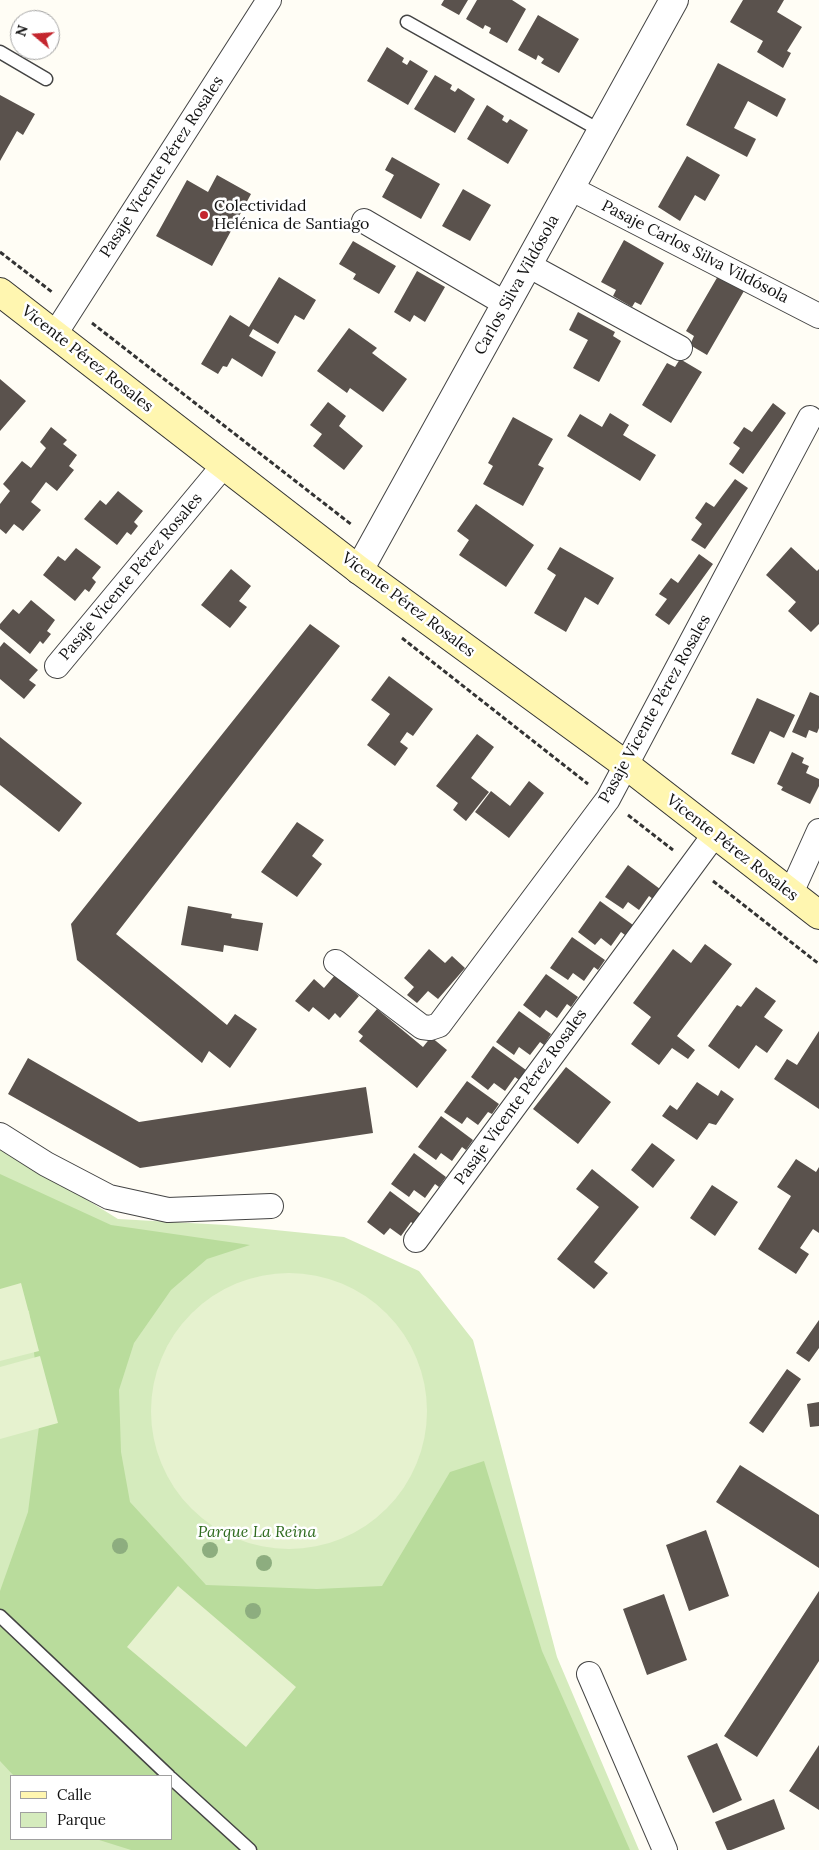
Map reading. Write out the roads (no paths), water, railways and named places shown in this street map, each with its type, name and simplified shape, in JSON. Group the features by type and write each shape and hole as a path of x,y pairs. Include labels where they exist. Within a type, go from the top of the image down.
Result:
{"main road":[{"name":"Vicente Pérez Rosales","path":"0,292 359,570 626,766 819,915"}],"street":[{"name":"Pasaje Vicente Pérez Rosales","path":"55,334 268,0"},
{"name":"Carlos Silva Vildósola","path":"359,570 674,0"},
{"name":"Pasaje Carlos Silva Vildósola","path":"570,188 819,316"},
{"path":"364,221 506,304"},
{"path":"528,265 680,348"},
{"name":"Pasaje Vicente Pérez Rosales","path":"336,962 422,1027 430,1028 439,1024 608,799 810,418"},
{"name":"Pasaje Vicente Pérez Rosales","path":"57,666 224,465"},
{"path":"791,893 819,831"},
{"name":"Pasaje Vicente Pérez Rosales","path":"416,1240 715,834"},
{"path":"0,1135 46,1164 109,1197 168,1210 270,1206"},
{"path":"589,1674 665,1850"}],"lane":[{"path":"407,22 601,131"},
{"path":"0,52 46,79"},
{"path":"0,1616 168,1775"},
{"path":"172,1779 250,1850"}],"place":[{"name":"Colectividad Helénica de Santiago","path":"204,215"}],"park label":[{"name":"Parque La Reina","path":"257,1532"}]}
